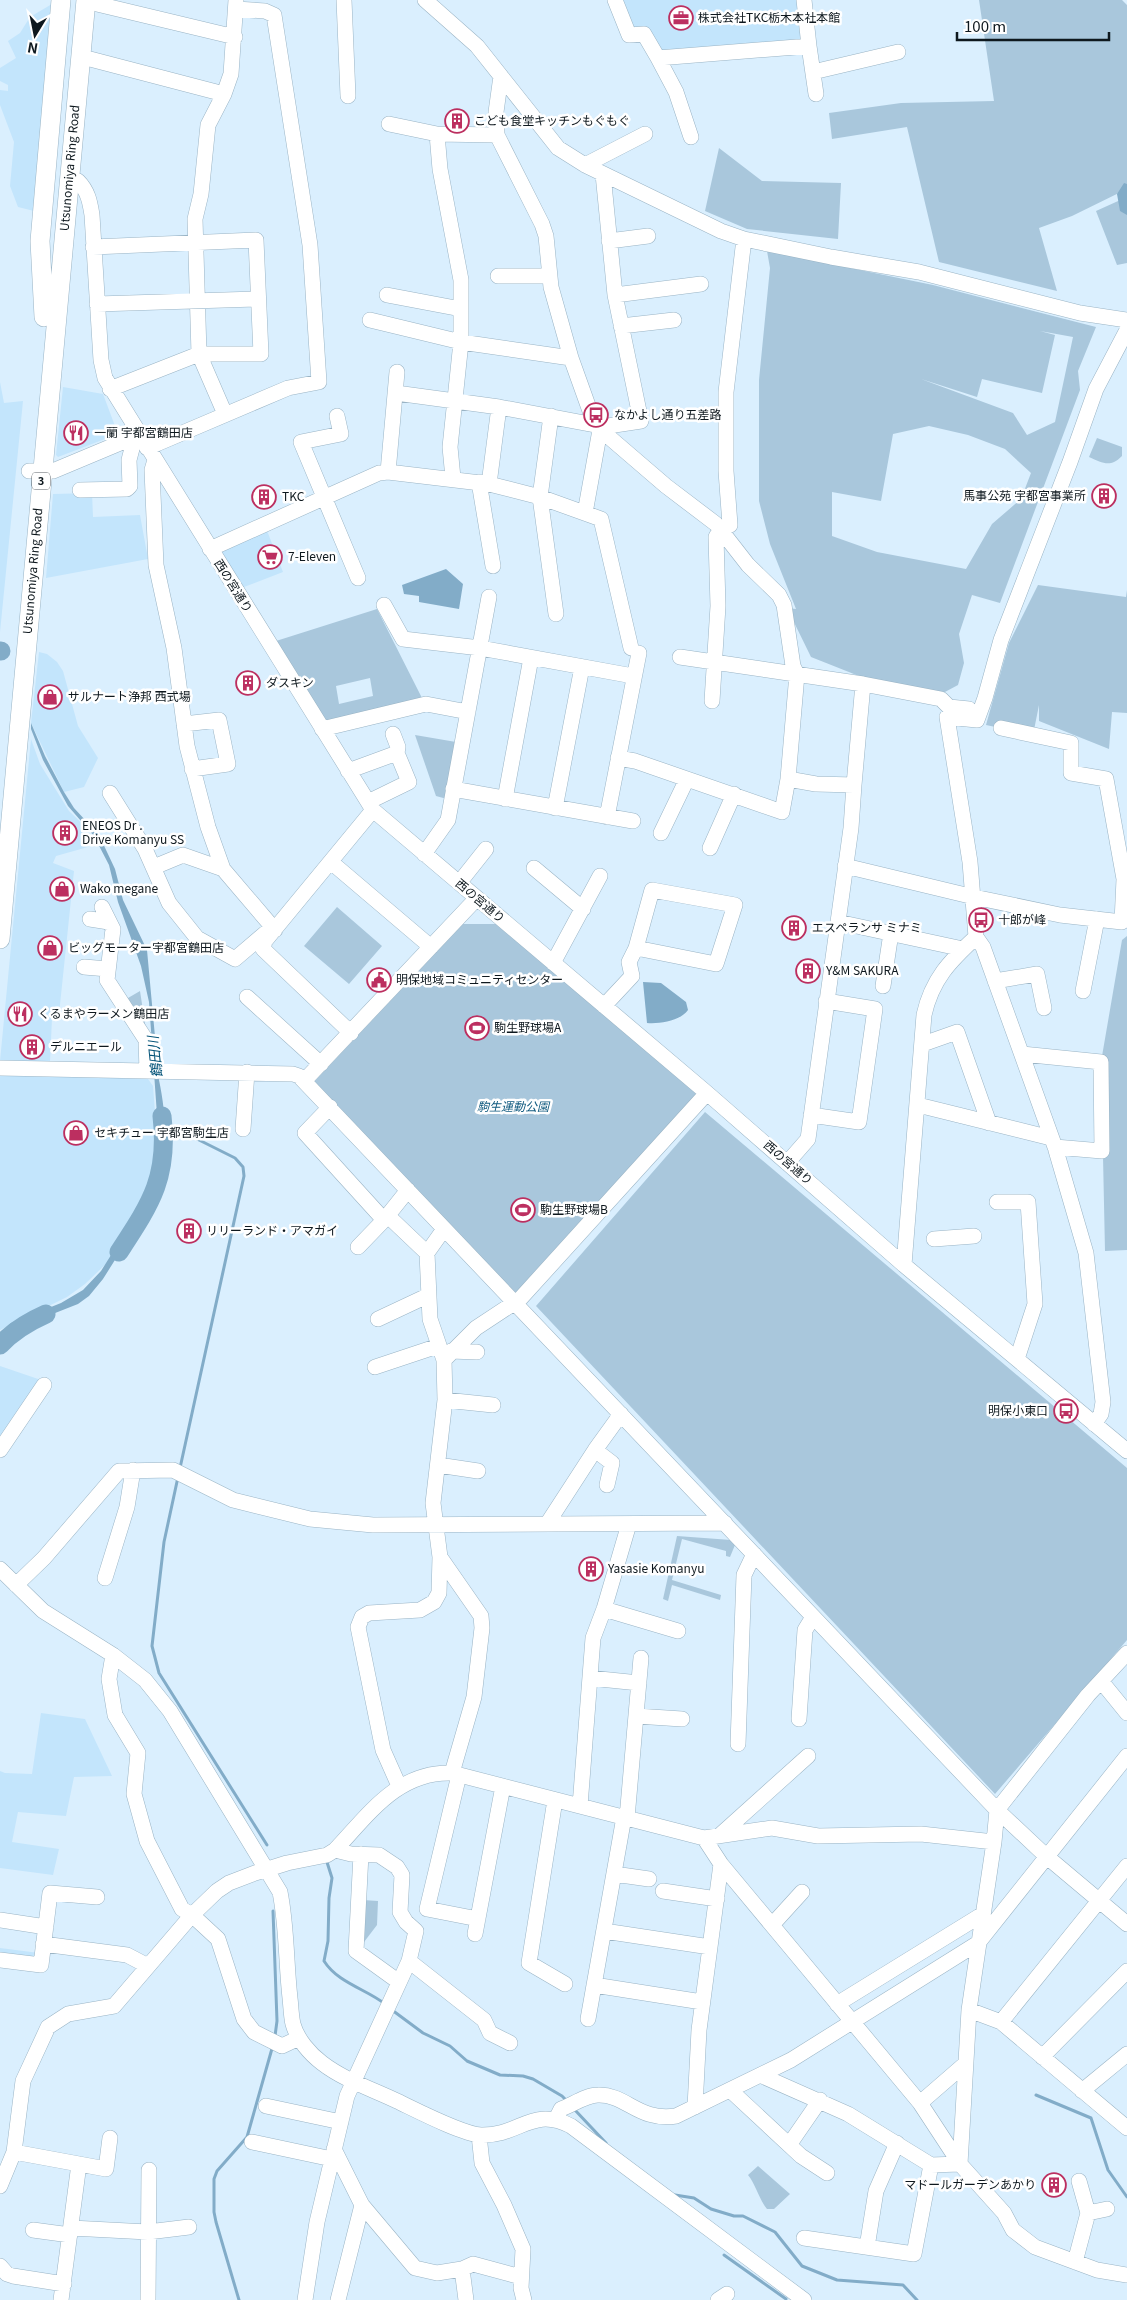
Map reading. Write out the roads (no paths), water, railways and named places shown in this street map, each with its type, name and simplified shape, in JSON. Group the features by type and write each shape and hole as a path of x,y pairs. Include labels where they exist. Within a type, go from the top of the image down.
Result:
{"main road":[{"name":"3","path":"50,319 40,241 61,0"},
{"name":"3","path":"73,0 78,23"},
{"name":"3","path":"50,319 66,272 78,181 94,2"},
{"name":"3","path":"78,23 94,2"},
{"name":"Utsunomiya Ring Road","path":"0,939 36,471 78,23"},
{"name":"Utsunomiya Ring Road","path":"0,789 36,471"}],"street":[{"path":"344,0 348,96"},
{"path":"425,0 477,46 558,148 585,165 721,231 744,238 919,272 1080,313 1127,320"},
{"path":"615,0 629,35 644,34 658,58 676,92 691,136"},
{"path":"804,0 816,94"},
{"path":"94,2 235,37"},
{"path":"225,414 199,354 195,219 201,194 208,125 224,94 231,74 236,4 274,15 310,245 319,382 288,388 225,414 151,454 156,565 174,648 192,769 208,827 223,869 274,929"},
{"path":"658,58 809,46"},
{"path":"813,72 898,52"},
{"path":"90,59 224,94"},
{"path":"501,76 496,112 496,135 542,224 549,276 571,358 598,428 659,480 716,524 748,564 779,595 784,605 793,666 797,674 788,779 782,812 635,761 618,758"},
{"path":"389,124 437,134 496,135"},
{"path":"437,134 440,169 461,280 460,342 450,447 452,478"},
{"path":"585,165 646,134"},
{"path":"396,393 499,407 550,416 598,428 642,421 615,295 603,174"},
{"name":"西の宮通り","path":"78,181 85,188 88,195 101,360 105,378 110,389 137,436 151,454 370,806 424,854 707,1093 904,1264 1127,1451"},
{"path":"609,241 648,236"},
{"path":"712,700 718,606 716,537 720,530 730,524 726,471 726,402 744,238"},
{"path":"93,247 256,240 260,354 199,354 110,389"},
{"path":"498,276 549,276"},
{"path":"615,295 701,284"},
{"path":"387,295 461,309"},
{"path":"97,304 258,299"},
{"path":"370,320 460,342 571,358"},
{"path":"622,326 674,320"},
{"path":"948,712 980,710 1001,640 1070,462 1096,389 1127,330"},
{"path":"388,472 397,372"},
{"path":"493,566 484,483 499,407"},
{"path":"337,416 341,434 301,442 358,578"},
{"path":"550,416 540,497 556,614"},
{"path":"584,513 598,428"},
{"path":"36,471 53,471 137,436"},
{"path":"80,490 127,489 130,486 129,460 137,436"},
{"path":"210,549 371,476 388,472 484,483 540,497 601,519 635,650 633,676 607,817"},
{"path":"424,854 448,820 489,597"},
{"path":"384,605 403,639 480,648 633,676"},
{"path":"680,657 862,684 941,699 948,712 974,897 976,937 983,947 1053,1142 1088,1262 1103,1402 1101,1414 1094,1424"},
{"path":"505,799 531,658"},
{"path":"555,808 582,667"},
{"path":"787,1163 808,1139 812,1115 845,866 862,684"},
{"path":"322,729 426,704 468,712"},
{"path":"184,724 219,720 228,764 192,769"},
{"path":"845,866 974,897 1060,915 1122,922 1124,879 1106,779 1071,773 1071,743 1001,728"},
{"path":"351,1033 263,948 265,941 274,929 330,862 370,806 409,782 393,734"},
{"path":"348,771 398,753"},
{"path":"661,833 687,779"},
{"path":"788,779 816,784 854,785"},
{"path":"453,789 633,821"},
{"path":"110,793 145,849 169,903 197,938 235,959 274,929"},
{"path":"710,848 734,794"},
{"path":"459,883 485,848"},
{"path":"154,867 183,855 223,869"},
{"path":"330,862 431,947"},
{"path":"534,868 583,909"},
{"path":"553,963 600,876"},
{"path":"604,1006 632,976 630,962 636,948 652,890 735,905 716,964 636,948"},
{"path":"304,1081 477,898"},
{"path":"102,907 113,929 107,980 146,1040 154,1072"},
{"path":"90,919 109,922"},
{"path":"1084,991 1097,919"},
{"path":"838,922 963,949"},
{"path":"883,986 891,933"},
{"path":"904,1264 924,1015 929,994 938,977 976,937"},
{"path":"84,967 108,969"},
{"path":"995,981 1037,974 1044,1008"},
{"path":"247,997 320,1064"},
{"path":"812,1115 859,1122 876,1009 826,1001"},
{"path":"923,1044 956,1032 989,1123"},
{"path":"918,1105 1053,1142 1102,1151 1101,1062 1022,1054"},
{"path":"0,1068 293,1074 304,1081 997,1810 1046,1856 1127,1924"},
{"path":"243,1129 246,1072"},
{"path":"444,1353 476,1328 515,1303 707,1093"},
{"path":"330,1107 304,1133 386,1218 427,1254"},
{"path":"358,1247 386,1218 408,1190"},
{"path":"997,1202 1028,1202 1034,1304 1017,1359"},
{"path":"399,1786 383,1750 358,1627 362,1617 368,1613 420,1610 434,1602 439,1593 440,1557 433,1503 445,1400 444,1353 430,1319 427,1296 427,1254 444,1229"},
{"path":"934,1239 974,1236"},
{"path":"378,1319 427,1296"},
{"path":"375,1367 444,1353 477,1352"},
{"path":"0,1450 44,1385"},
{"path":"445,1400 493,1405"},
{"path":"547,1524 594,1450 621,1414"},
{"path":"594,1450 612,1463 607,1485"},
{"path":"438,1465 478,1471"},
{"path":"105,1578 127,1507 134,1470"},
{"path":"16,1586 44,1558 120,1471 177,1472 234,1500 310,1520 373,1525 725,1523"},
{"path":"580,1806 593,1638 604,1609 629,1524"},
{"path":"738,1744 744,1575 754,1554"},
{"path":"440,1557 481,1616 481,1622 474,1697 455,1774 427,1909 476,1926 502,1786"},
{"path":"0,1569 43,1611 113,1655 145,1680 170,1711 268,1869 280,1892 285,1919 288,1982 293,2025 307,2049 322,2063 355,2081 446,2123 479,2135 510,2130 538,2119 556,2119 571,2126 800,2299"},
{"path":"604,1609 678,1631"},
{"path":"799,1719 805,1630 813,1617"},
{"path":"960,2164 968,2010 994,1842 997,1810 1101,1682 1127,1653"},
{"path":"113,1655 109,1679 115,1714 138,1754 134,1794 147,1840 182,1909 192,1915 218,1939 244,2019 254,2032 274,2042 299,2038"},
{"path":"588,2019 626,1818 641,1658"},
{"path":"590,1678 639,1684"},
{"path":"1101,1682 1127,1713"},
{"path":"636,1716 682,1719"},
{"path":"711,1837 808,1756"},
{"path":"556,2119 561,2109 596,2095 607,2096 651,2116 664,2118 676,2116 791,2060 978,1942 1127,1756"},
{"path":"0,2186 14,2152 23,2081 48,2027 68,2014 114,2006 192,1915 217,1891 268,1869 327,1855 335,1850 399,1786 412,1779 433,1772 455,1774 626,1818 711,1837 772,1828 818,1836 921,1834 994,1842"},
{"path":"555,1800 529,1963 565,1984"},
{"path":"711,1837 722,1864 920,2103 960,2164 1004,2214 1013,2230 1035,2247 1097,2270 1127,2275"},
{"path":"305,2300 317,2222 347,2096 409,1961 416,1931 406,1922 400,1912 402,1875 397,1867 379,1855 335,1850"},
{"path":"361,1854 356,1951 399,1982"},
{"path":"695,2107 702,2002 722,1864"},
{"path":"1001,2022 1127,1866"},
{"path":"614,1874 649,1879"},
{"path":"663,1891 717,1899"},
{"path":"772,1925 802,1892"},
{"path":"0,1960 40,1965 50,1893 97,1897"},
{"path":"837,2004 982,1914"},
{"path":"0,1920 46,1927"},
{"path":"604,1931 710,1947"},
{"path":"43,1944 127,1955 148,1966"},
{"path":"409,1961 484,2020 490,2033 510,2043"},
{"path":"1042,2057 1127,1971"},
{"path":"594,1985 702,2002"},
{"path":"968,2010 1001,2022 1127,2128"},
{"path":"1082,2091 1127,2054"},
{"path":"920,2103 965,2064"},
{"path":"760,2075 820,2100 931,2164 960,2164"},
{"path":"730,2090 801,2156 827,2173"},
{"path":"789,2145 820,2100"},
{"path":"266,2106 341,2122"},
{"path":"479,2135 482,2163 504,2205 523,2249 521,2288 524,2300"},
{"path":"14,2152 106,2168 110,2138"},
{"path":"252,2142 333,2154"},
{"path":"867,2247 876,2191 897,2143"},
{"path":"333,2154 362,2205 416,2268 437,2273 462,2269 473,2264 521,2277"},
{"path":"62,2300 79,2164"},
{"path":"804,2238 914,2254 931,2164"},
{"path":"148,2300 149,2170"},
{"path":"1075,2262 1088,2213 1079,2180"},
{"path":"338,2300 362,2205"},
{"path":"1088,2213 1107,2210"},
{"path":"33,2230 148,2232 189,2227"},
{"path":"0,2266 7,2274 13,2276 64,2284"},
{"path":"462,2269 466,2300"}],"water":[{"path":"1124,183 1127,184 1127,215 1120,211 1117,194"},
{"path":"446,569 463,584 459,609 419,602 419,596 404,594 402,585"},
{"path":"31,723 45,756 64,792 74,808 99,835 115,869 123,900 147,950 166,1137 164,1166 157,1193 103,1279 89,1296 78,1304 12,1330 0,1344 0,1334 11,1323 61,1303 83,1290 101,1271 155,1185 160,1157 149,1002 141,966 118,902 109,865 94,836 68,806 43,760 31,729"},
{"path":"643,982 661,983 686,1002 688,1010 680,1017 669,1021 647,1023"}],"waterway":[{"name":"鶴田川","path":"119,1252 149,1204 160,1173 163,1156 162,1116"},
{"path":"163,1122 235,1158 243,1167 244,1176 180,1468"},
{"name":"鶴田川","path":"0,1345 21,1327 46,1314"},
{"path":"178,1477 164,1542 152,1646 159,1673 267,1845"},
{"path":"326,1859 332,1878 329,1898 328,1941 324,1961 330,1969 344,1980 385,2004"},
{"path":"273,1911 277,2021 275,2036"},
{"path":"392,2010 423,2033 450,2046 467,2061 500,2075 523,2076 533,2079 567,2101"},
{"path":"239,2300 216,2222 214,2212 214,2179 217,2171 247,2137 273,2045"},
{"path":"1036,2095 1091,2118 1108,2170 1127,2197"},
{"path":"574,2109 606,2143"},
{"path":"675,2195 694,2198 711,2209 734,2216 743,2216 775,2232 802,2266 837,2280 903,2285 917,2300"},
{"path":"724,2255 786,2299"}],"place":[{"name":"株式会社TKC栃木本社本館","path":"681,18"},
{"name":"こども食堂キッチンもぐもぐ","path":"457,121"},
{"name":"なかよし通り五差路","path":"596,415"},
{"name":"一蘭 宇都宮鶴田店","path":"76,433"},
{"name":"馬事公苑 宇都宮事業所","path":"1104,496"},
{"name":"TKC","path":"264,497"},
{"name":"7-Eleven","path":"270,557"},
{"name":"ダスキン","path":"248,683"},
{"name":"サルナート浄邦 西式場","path":"50,697"},
{"name":"ENEOS Dr . Drive Komanyu SS","path":"65,833"},
{"name":"Wako megane","path":"62,889"},
{"name":"十郎が峰","path":"981,920"},
{"name":"エスペランサ ミナミ","path":"794,928"},
{"name":"ビッグモーター宇都宮鶴田店","path":"50,948"},
{"name":"Y&M SAKURA","path":"808,971"},
{"name":"明保地域コミュニティセンター","path":"379,980"},
{"name":"くるまやラーメン鶴田店","path":"20,1014"},
{"name":"駒生野球場A","path":"477,1028"},
{"name":"デルニエール","path":"32,1047"},
{"name":"セキチュー 宇都宮駒生店","path":"76,1133"},
{"name":"駒生野球場B","path":"523,1210"},
{"name":"リリーランド・アマガイ","path":"189,1231"},
{"name":"明保小東口","path":"1066,1411"},
{"name":"Yasasie Komanyu","path":"591,1569"},
{"name":"マドールガーデンあかり","path":"1054,2185"}],"park label":[{"name":"駒生運動公園","path":"513,1107"}]}
